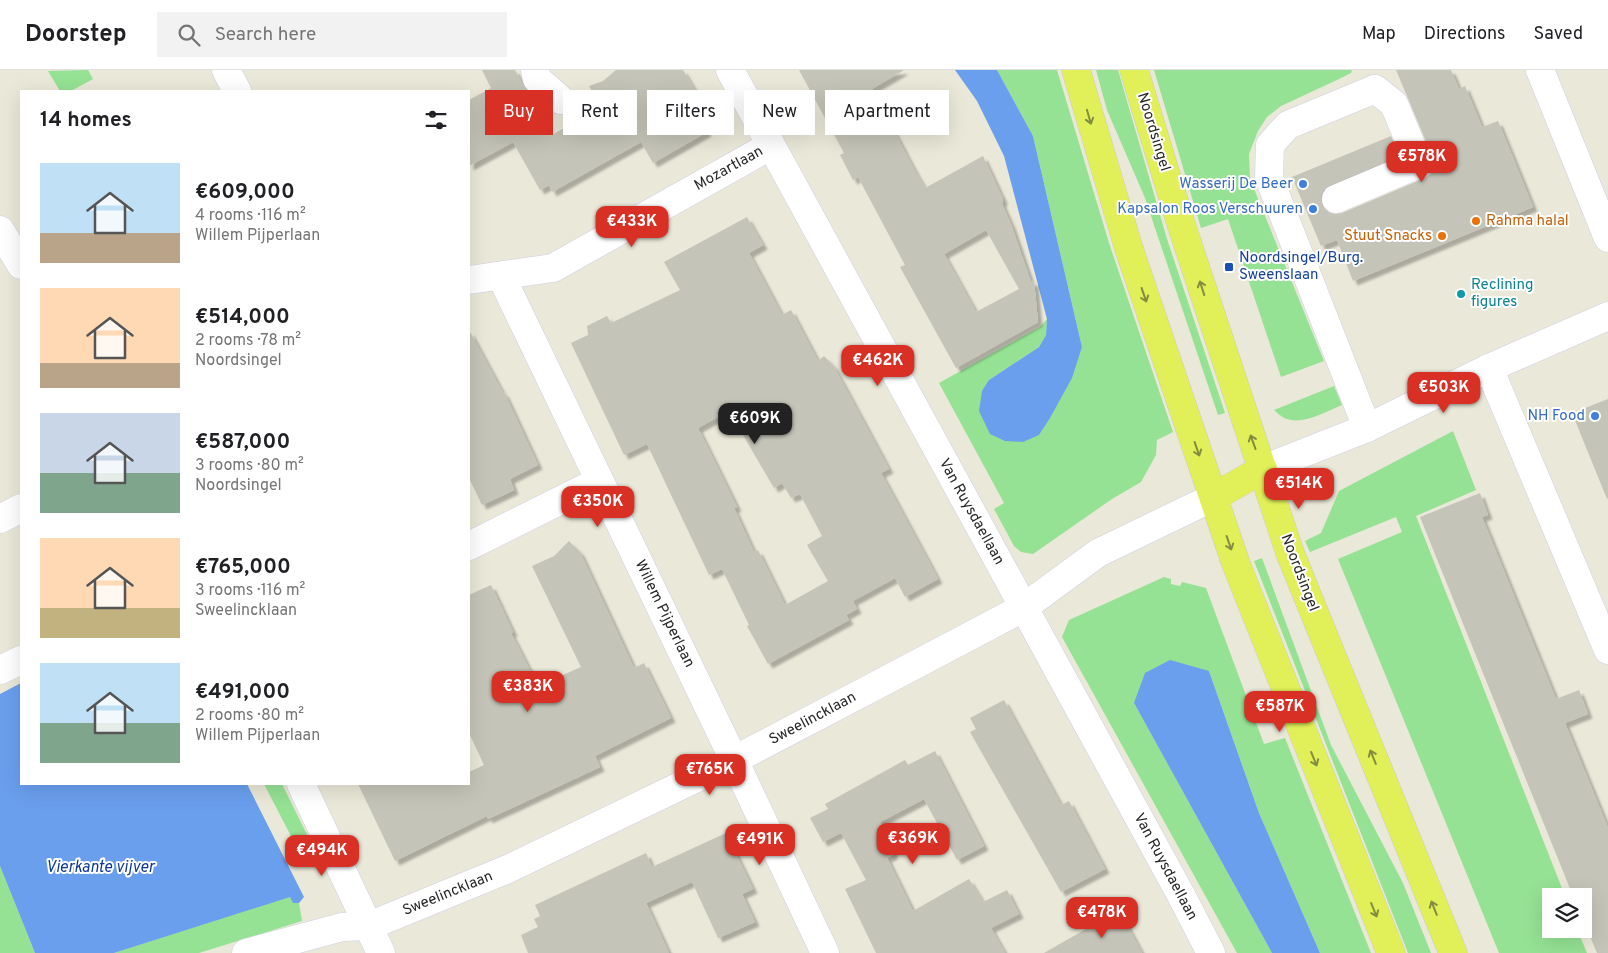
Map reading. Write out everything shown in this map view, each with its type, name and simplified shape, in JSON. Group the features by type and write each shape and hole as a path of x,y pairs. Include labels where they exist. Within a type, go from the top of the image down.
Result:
{"main road":[{"path":"1076,70 1128,249 1236,564 1391,953"},
{"name":"Noordsingel","path":"1134,70 1181,224 1290,553 1453,953"},
{"path":"1214,497 1263,468"}],"street":[{"path":"226,70 236,90"},
{"path":"535,70 537,79 561,100"},
{"name":"Van Ruysdaellaan","path":"730,70 1211,953"},
{"path":"1540,70 1608,238"},
{"path":"1336,199 1419,164 1394,104 1375,89 1288,125 1270,145 1269,170 1269,178 1367,428"},
{"name":"Mozartlaan","path":"470,280 554,268 770,146"},
{"path":"0,230 20,263"},
{"name":"Willem Pijperlaan","path":"501,276 825,953"},
{"path":"1263,468 1367,428 1489,368 1608,316"},
{"path":"1489,368 1608,650"},
{"path":"470,546 599,481"},
{"name":"Sweelincklaan","path":"246,953 342,928 369,926 495,875 734,760 1023,608 1098,552 1214,497"},
{"path":"0,519 20,509"},
{"path":"0,670 20,660"},
{"path":"302,785 381,953"}],"green space":[{"path":"88,70 93,79 73,90 59,90 48,71"},
{"path":"997,70 1057,70 1109,243 1173,432 1157,440 1156,455 1141,482 1112,499 1033,554 1021,552 1014,546 994,509 1004,503 939,383 1040,327 1047,319 1046,335 1039,347 989,380 1039,435 1064,392 1082,347 1033,136"},
{"path":"1096,70 1118,70 1167,239 1225,413 1218,415 1145,198 1107,110"},
{"path":"1154,70 1352,70 1351,73 1281,106 1267,117 1258,131 1249,154 1250,179 1324,361 1281,377 1228,219 1201,228"},
{"path":"1334,386 1342,405 1321,414 1306,419 1291,420 1284,418 1274,410"},
{"path":"1453,431 1476,490 1416,516 1562,888 1542,888 1542,938 1581,938 1587,953 1499,953 1338,559 1402,532 1396,517 1310,552 1305,541 1321,533 1339,491"},
{"path":"1262,558 1331,745 1403,883 1431,953 1408,953 1254,561"},
{"path":"1164,577 1171,579 1171,584 1180,586 1182,582 1206,588 1264,744 1285,738 1371,953 1320,953 1259,813 1209,671 1134,703 1272,953 1237,953 1062,637 1069,620"},
{"path":"265,785 282,785 319,859 306,865"},
{"path":"0,866 35,953 0,953"},
{"path":"290,896 293,902 299,903 302,921 199,953 114,953"}],"water":[{"path":"955,70 997,70 1033,136 1082,347 1072,378 1050,418 1039,435 1023,442 1005,441 990,434 979,411 982,391 989,380 1039,347 1046,335 1047,319 1004,156 977,101"},
{"path":"1170,660 1209,671 1259,813 1320,953 1272,953 1134,703 1145,673"},
{"name":"Vierkante vijver","path":"20,684 20,785 248,785 304,897 299,903 293,903 290,897 114,953 35,953 0,866 0,694"}],"building":[{"path":"482,70 515,70 526,90 487,90 491,88"},
{"path":"616,70 683,70 695,90 647,90 647,135 702,135 653,163 641,142 552,192 549,185 540,190 513,142 470,165 470,99 485,91 485,135 550,136 563,129 563,135 637,135 637,90 591,90 589,86 603,81"},
{"path":"799,70 904,70 872,89 825,90 825,118 815,100 815,90 810,90"},
{"path":"1396,70 1451,70 1459,89 1465,86 1482,127 1498,121 1533,207 1353,281 1337,240 1321,246 1292,177 1391,136 1399,156 1330,185 1323,190 1320,198 1327,212 1342,213 1431,174 1434,166 1433,158"},
{"path":"834,135 896,135 925,188 983,156 1003,199 1002,204 1031,282 1034,281 1038,322 956,368 900,267 905,265 858,177 853,180 840,155 844,153","holes":["986,230 1019,289 976,312 944,254"]},
{"path":"747,217 763,245 749,253 782,315 791,310 818,361 824,356 833,365 889,469 881,473 938,579 905,597 895,578 853,601 857,609 846,615 849,620 768,664 747,626 749,625 722,569 709,575 647,444 624,455 571,343 588,335 587,326 607,316 611,323 680,290 664,262","holes":["729,411 774,488 782,483 791,498 800,494 822,536 807,545 828,581 785,605 758,550 754,552 734,508 737,507 698,428"]},
{"path":"470,332 504,392 538,465 510,479 514,490 482,505 470,480"},
{"path":"1608,399 1608,498 1607,499 1572,413"},
{"path":"1480,493 1488,515 1482,517 1556,699 1579,690 1588,714 1565,723 1608,828 1608,953 1597,953 1591,938 1592,888 1570,888 1420,517"},
{"path":"569,541 580,552 634,668 644,663 671,718 595,756 600,767 488,819 487,816 395,861 358,785 470,785 470,772 484,765 470,735 470,595 491,585 513,632 511,633 538,686 581,667 532,566 554,556"},
{"path":"1004,700 1061,805 1069,801 1105,869 1061,892 970,732 976,729 970,718"},
{"path":"935,751 984,846 957,860 924,799 880,822 893,845 893,855 887,858 913,911 969,879 983,902 1007,890 1019,914 991,928 1005,953 876,953 845,889 866,880 841,833 823,842 810,818 828,809 825,804 905,760 908,765"},
{"path":"726,833 753,889 742,894 755,922 718,938 692,882 646,903 669,953 528,953 521,935 538,927 534,919 540,916 535,905 646,853 652,867"},
{"path":"1119,910 1142,953 1044,953"}],"place":[{"name":"Wasserij De Beer","path":"1303,184"},
{"name":"Kapsalon Roos Verschuuren","path":"1313,209"},
{"name":"Rahma halal","path":"1476,221"},
{"name":"Stuut Snacks","path":"1442,236"},
{"name":"Noordsingel/Burg. Sweenslaan","path":"1229,267"},
{"name":"Reclining figures","path":"1461,294"},
{"name":"NH Food","path":"1595,416"}]}
